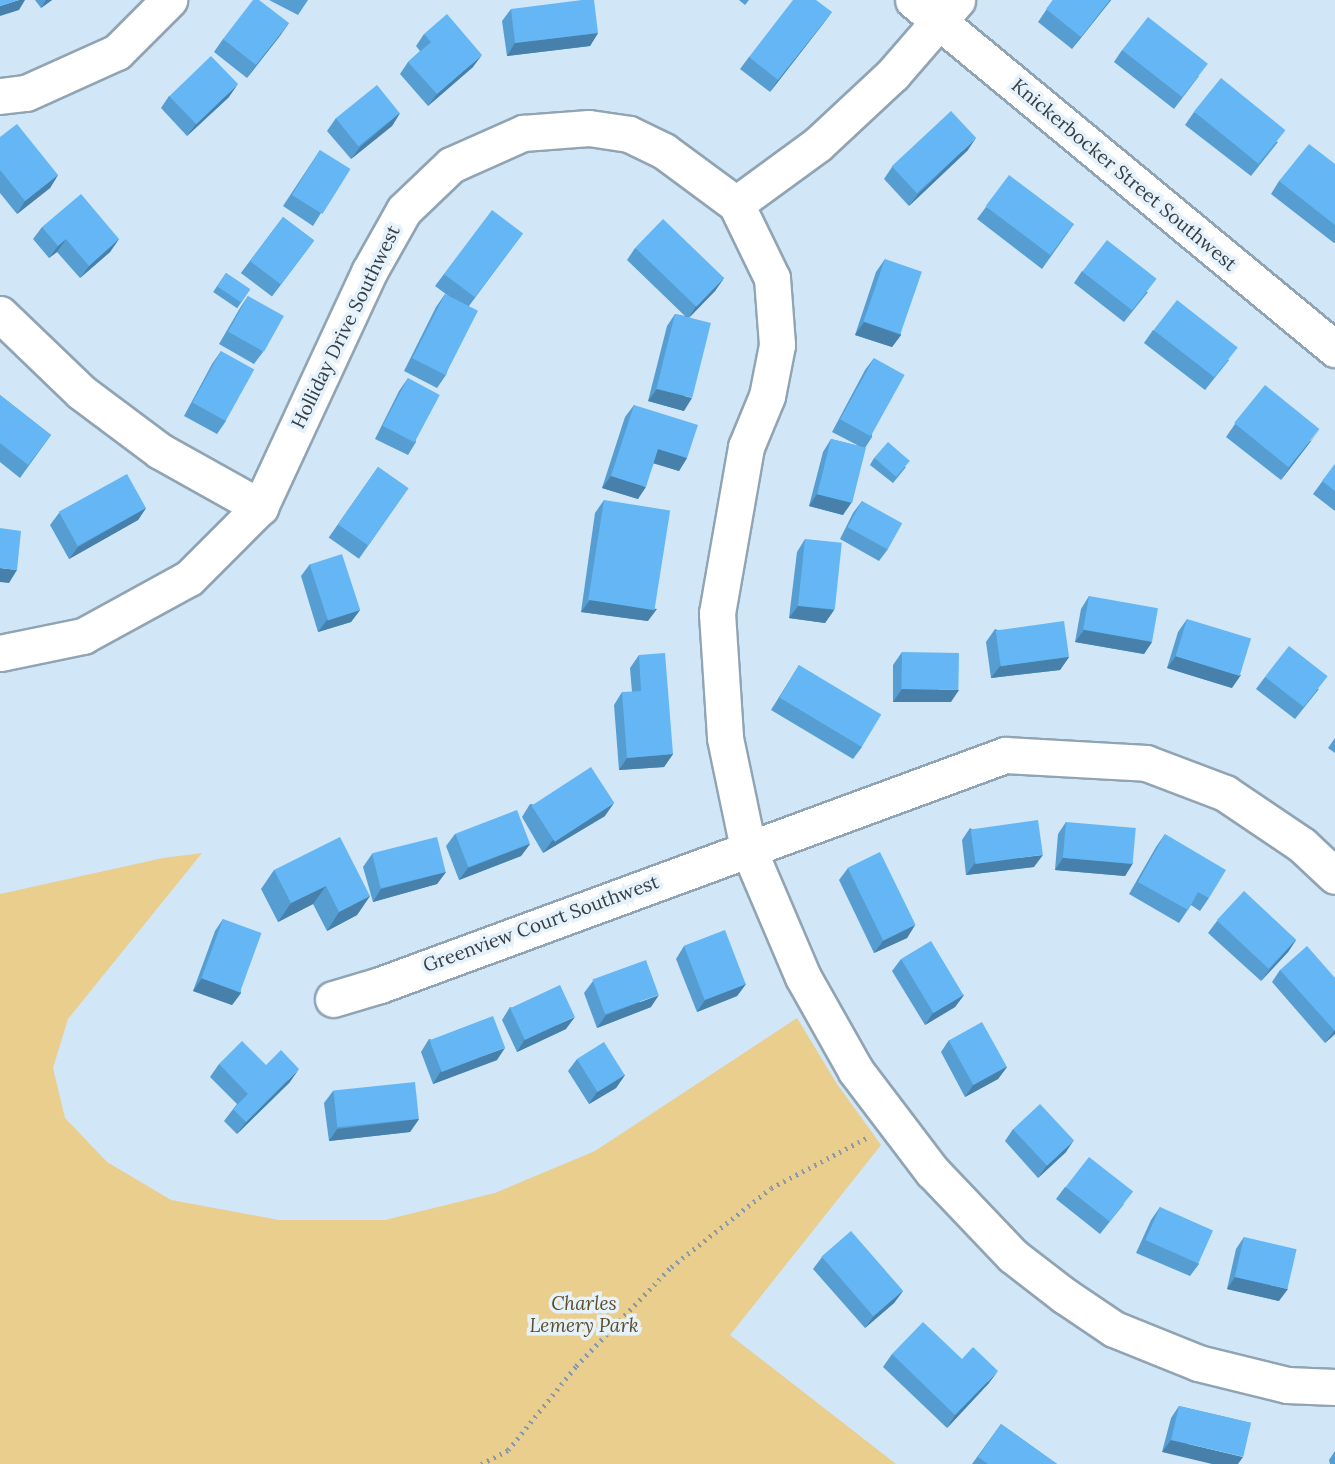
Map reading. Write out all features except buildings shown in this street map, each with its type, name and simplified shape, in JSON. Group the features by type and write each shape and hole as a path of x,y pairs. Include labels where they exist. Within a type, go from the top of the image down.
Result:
{"street":[{"path":"0,96 26,93 117,52 169,0"},
{"name":"Knickerbocker Street Southwest","path":"913,0 948,11 1335,349"},
{"path":"736,204 818,144 893,74 948,11"},
{"name":"Holliday Drive Southwest","path":"0,653 82,636 189,578 260,507 369,272 404,210 451,165 523,133 589,128 629,134 664,150 736,204 772,278 777,345 766,396 746,447 717,613 725,738 748,848 803,977 856,1071 895,1123 932,1171 1013,1256 1114,1329 1198,1363 1287,1385 1335,1387"},
{"path":"0,314 81,393 160,451 260,507"},
{"name":"Greenview Court Southwest","path":"333,999 380,985 1006,755 1099,758 1146,763 1224,793 1302,845 1335,876"}],"path":[{"path":"481,1464 508,1450 576,1366 671,1267 771,1188 895,1123"}],"green space":[{"name":"Charles Lemery Park","path":"202,853 68,1019 53,1068 65,1118 107,1162 171,1200 279,1220 385,1220 495,1193 595,1151 797,1018 837,1084 881,1145 730,1335 896,1464 0,1464 0,894 163,858"}]}
